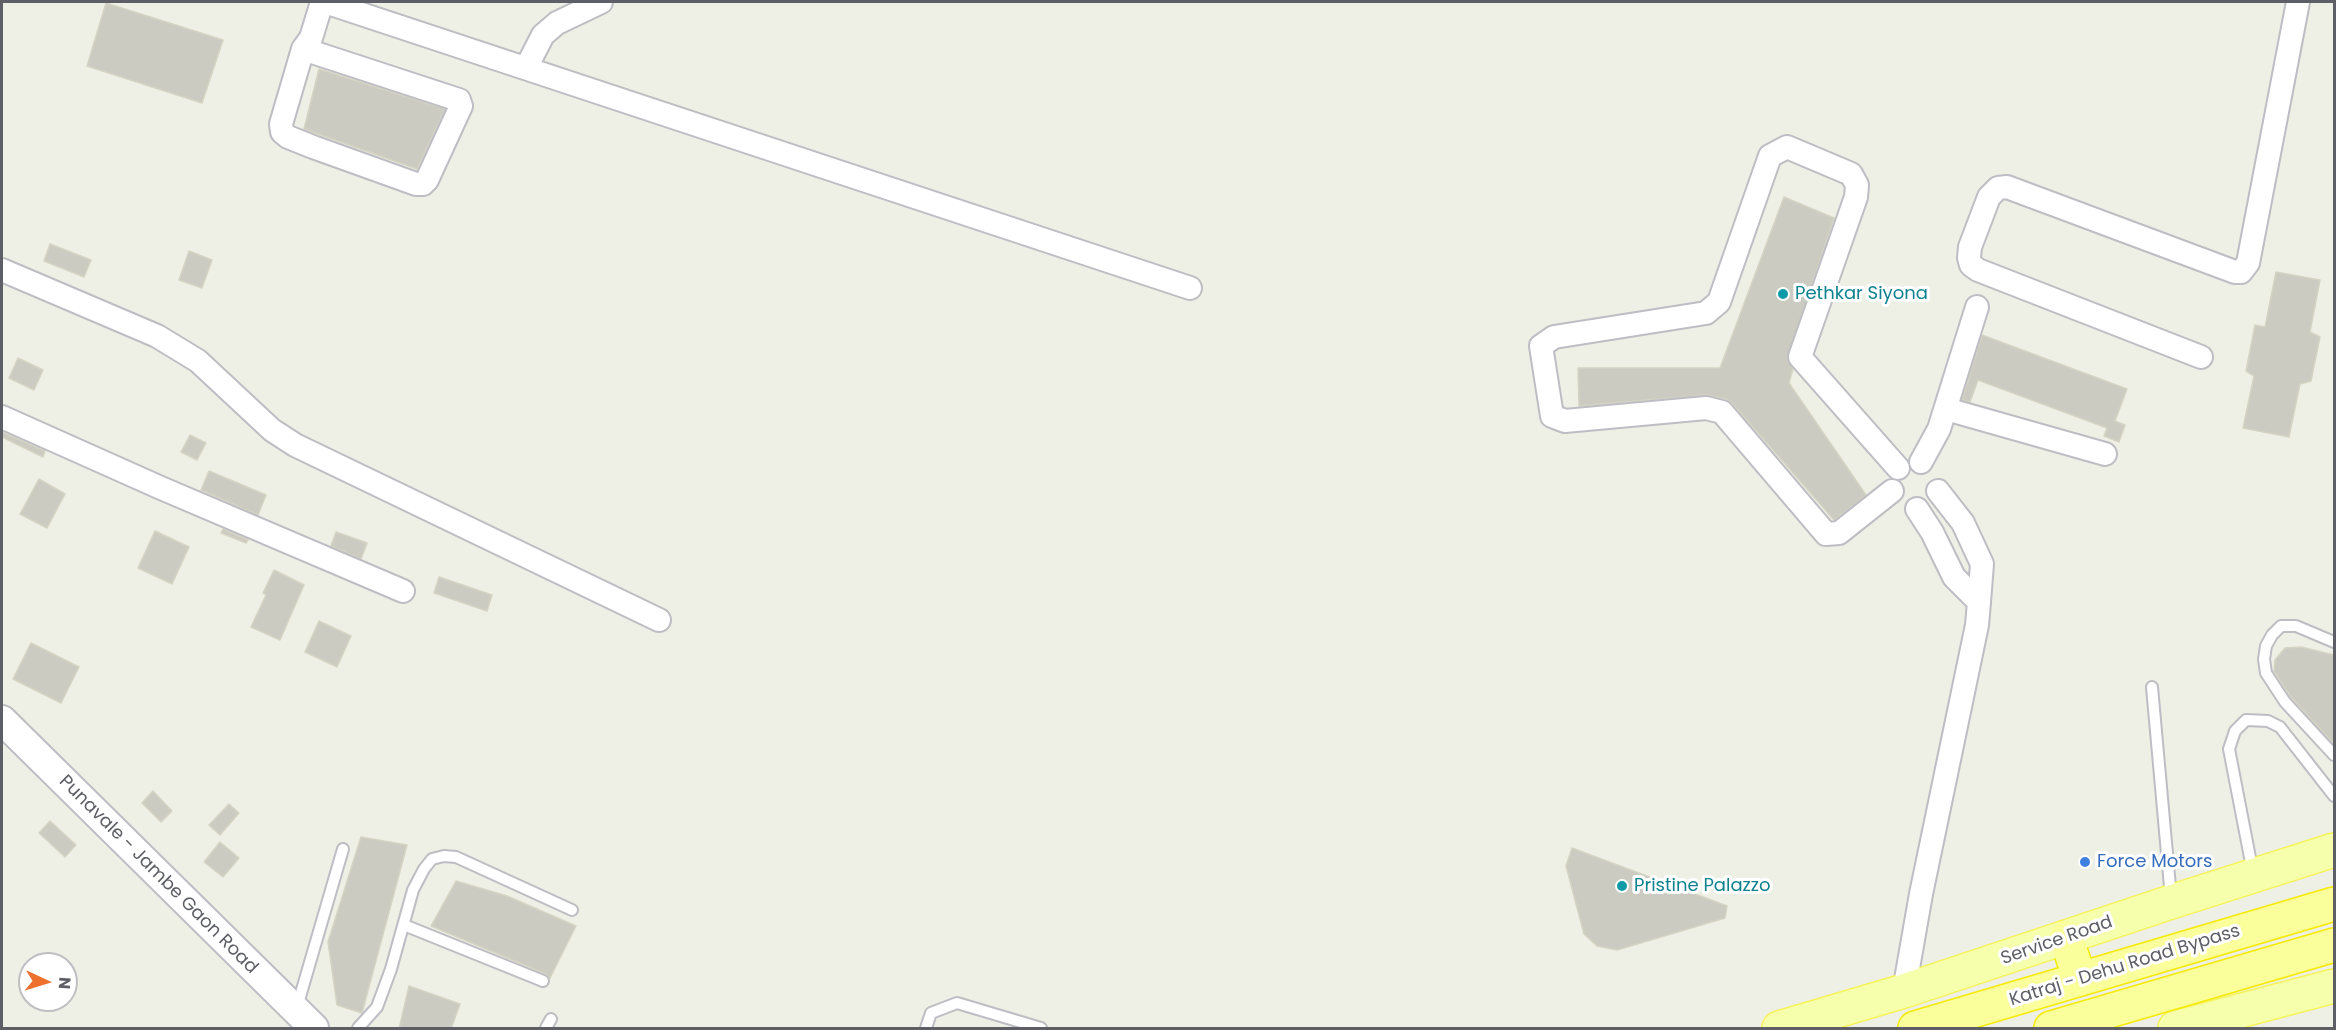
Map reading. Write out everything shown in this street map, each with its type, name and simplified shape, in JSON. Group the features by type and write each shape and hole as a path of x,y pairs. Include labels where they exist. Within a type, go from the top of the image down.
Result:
{"highway":[{"name":"Katraj - Dehu Road Bypass","path":"1915,1029 2334,904"},
{"path":"2066,938 2080,979"},
{"path":"2051,1029 2334,945"}],"main road":[{"name":"Service Road","path":"1779,1029 1904,991 2334,850"},
{"path":"2175,1029 2246,1020 2334,986"}],"street":[{"path":"303,49 459,100 460,105 427,180 423,184 416,184 313,147 288,137 282,132 281,124 303,49 311,38 323,2 1190,288"},
{"path":"526,68 543,35 557,23 601,2"},
{"path":"2201,357 1978,270 1971,265 1970,247 1989,197 1998,188 2007,188 2235,272 2246,268 2298,2"},
{"path":"1892,491 1839,533 1827,534 1722,412 1706,408 1564,421 1552,416 1541,346 1554,337 1706,313 1719,302 1770,156 1787,147 1851,174 1857,185 1856,197 1800,357 1898,468"},
{"path":"2,270 157,336 198,361 272,430 295,445 659,620"},
{"path":"1921,462 1940,429 1977,307"},
{"path":"1946,409 2105,454"},
{"path":"2,417 161,488 403,591"},
{"path":"1921,462 1934,470 1938,477 1938,491 1930,504 1917,509 1901,504 1892,491 1894,475 1898,468 1905,463 1921,462"},
{"path":"1904,991 1920,894 1977,624 1982,564 1962,523 1938,491"},
{"path":"1917,509 1932,532 1954,577 1979,602"},
{"name":"Punavale - Jambe Gaon Road","path":"2,720 305,1019"}],"lane":[{"path":"2334,642 2296,626 2281,626 2266,646 2264,659 2266,673 2285,702 2334,755"},
{"path":"2152,687 2171,902"},
{"path":"2254,876 2229,749 2235,731 2246,720 2268,721 2280,727 2334,796"},
{"path":"305,1019 343,849"},
{"path":"358,1029 377,1007 391,969 413,890 423,868 432,859 444,856 456,857 572,910"},
{"path":"404,925 543,981"},
{"path":"926,1029 931,1013 957,1003 1041,1029"}],"building":[{"path":"106,3 223,40 202,103 87,66"},
{"path":"319,69 445,109 417,169 304,129"},
{"name":"Pethkar Siyona","path":"1784,197 1834,218 1787,359 1793,369 1789,383 1866,495 1834,520 1732,403 1726,399 1705,395 1579,406 1578,368 1720,368"},
{"path":"50,244 91,260 84,277 44,261"},
{"path":"189,251 212,260 202,288 179,280"},
{"path":"2276,272 2320,280 2310,332 2320,337 2311,381 2300,384 2289,437 2243,428 2254,376 2246,371 2255,325 2265,327"},
{"path":"1982,335 2127,389 2115,421 2125,425 2119,442 2104,436 2107,428 1978,380 1970,402 1962,400"},
{"path":"18,358 43,370 34,390 9,378"},
{"path":"2,432 45,451 43,457 2,437"},
{"path":"190,435 206,443 197,460 181,452"},
{"path":"209,471 266,495 258,515 201,490"},
{"path":"39,479 65,494 47,528 20,514"},
{"path":"223,529 248,540 246,543 221,533"},
{"path":"155,531 189,547 172,584 138,568"},
{"path":"336,532 367,543 361,559 331,546"},
{"path":"274,570 304,585 280,640 251,627 266,595 263,593"},
{"path":"439,577 492,595 487,611 434,593"},
{"path":"319,621 351,636 337,667 305,652"},
{"path":"31,643 79,667 61,703 13,679"},
{"path":"2301,647 2334,655 2334,744 2290,696 2274,671 2275,660 2285,648"},
{"path":"153,791 172,811 161,822 142,803"},
{"path":"229,804 239,813 220,835 209,825"},
{"path":"50,821 76,845 65,857 39,833"},
{"path":"361,837 407,845 362,1013 337,1005 328,942"},
{"path":"220,842 239,858 223,877 204,862"},
{"name":"Pristine Palazzo","path":"1572,848 1727,906 1725,918 1617,950 1597,946 1584,934 1566,866"},
{"path":"456,881 507,896 576,926 550,978 546,974 431,926"},
{"path":"409,986 460,1004 451,1029 399,1029"}],"place":[{"name":"Pethkar Siyona","path":"1783,294"},
{"name":"Force Motors","path":"2085,862"},
{"name":"Pristine Palazzo","path":"1622,886"}]}
